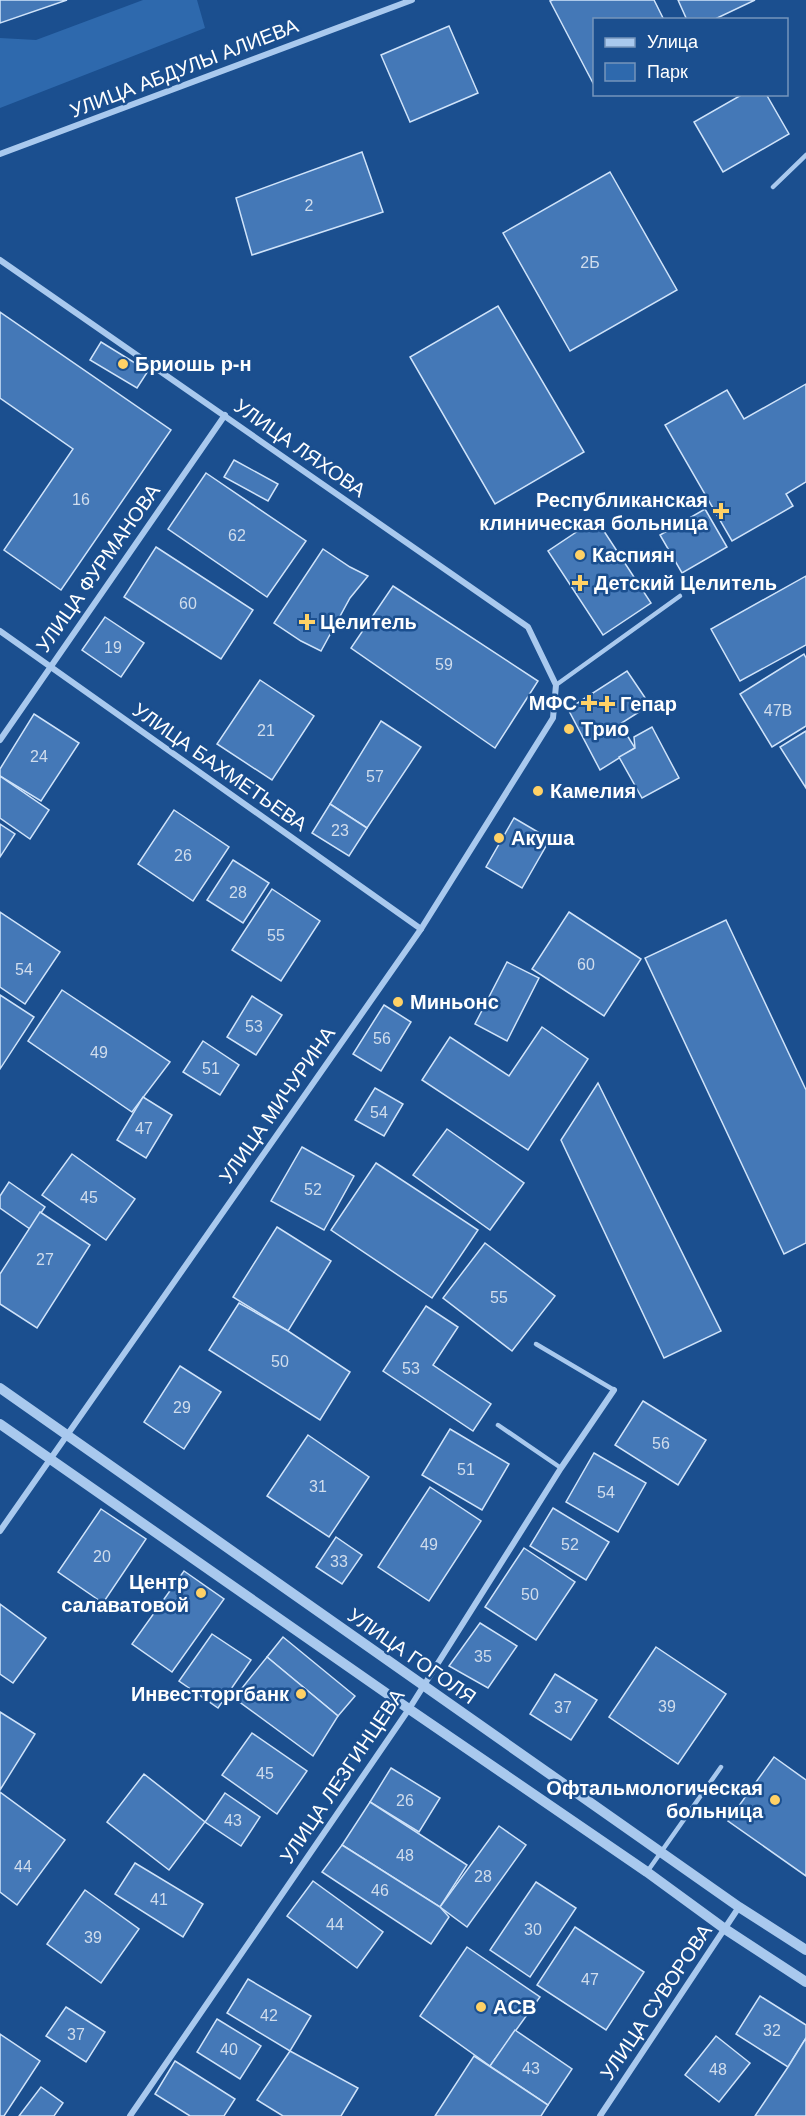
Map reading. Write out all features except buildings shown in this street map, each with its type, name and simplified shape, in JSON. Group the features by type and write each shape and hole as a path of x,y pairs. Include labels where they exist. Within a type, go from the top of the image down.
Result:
{"street":[{"name":"УЛИЦА АБДУЛЫ АЛИЕВА","path":"0,154 412,0"},
{"name":"УЛИЦА ЛЯХОВА","path":"0,260 528,627 556,686"},
{"name":"УЛИЦА ФУРМАНОВА","path":"0,740 225,415"},
{"name":"УЛИЦА БАХМЕТЬЕВА","path":"0,631 421,929"},
{"name":"УЛИЦА МИЧУРИНА","path":"0,1531 421,929 553,718 556,686"},
{"name":"УЛИЦА ГОГОЛЯ","path":"0,1388 739,1907 806,1950"},
{"name":"УЛИЦА ЛЕЗГИНЦЕВА","path":"130,2116 409,1709 561,1468 614,1390"},
{"path":"0,1424 647,1872 725,1929 806,1982"},
{"name":"УЛИЦА СУВОРОВА","path":"600,2116 739,1907"}],"lane":[{"path":"773,187 806,155"},
{"path":"556,686 680,596"},
{"path":"536,1344 614,1390"},
{"path":"498,1425 561,1468"},
{"path":"647,1872 722,1767"}],"green space":[{"path":"143,0 197,0 205,28 0,108 0,38 36,40"}],"place":[{"name":"Бриошь р-н","path":"123,364"},
{"name":"Республиканская клиническая больница","path":"721,511"},
{"name":"Каспиян","path":"580,555"},
{"name":"Детский Целитель","path":"580,583"},
{"name":"Целитель","path":"307,622"},
{"name":"МФС","path":"589,703"},
{"name":"Гепар","path":"607,704"},
{"name":"Трио","path":"569,729"},
{"name":"Камелия","path":"538,791"},
{"name":"Акуша","path":"499,838"},
{"name":"Миньонс","path":"398,1002"},
{"name":"Центр салаватовой","path":"201,1593"},
{"name":"Инвестторгбанк","path":"301,1694"},
{"name":"Офтальмологическая больница","path":"775,1800"},
{"name":"АCB","path":"481,2007"}]}
